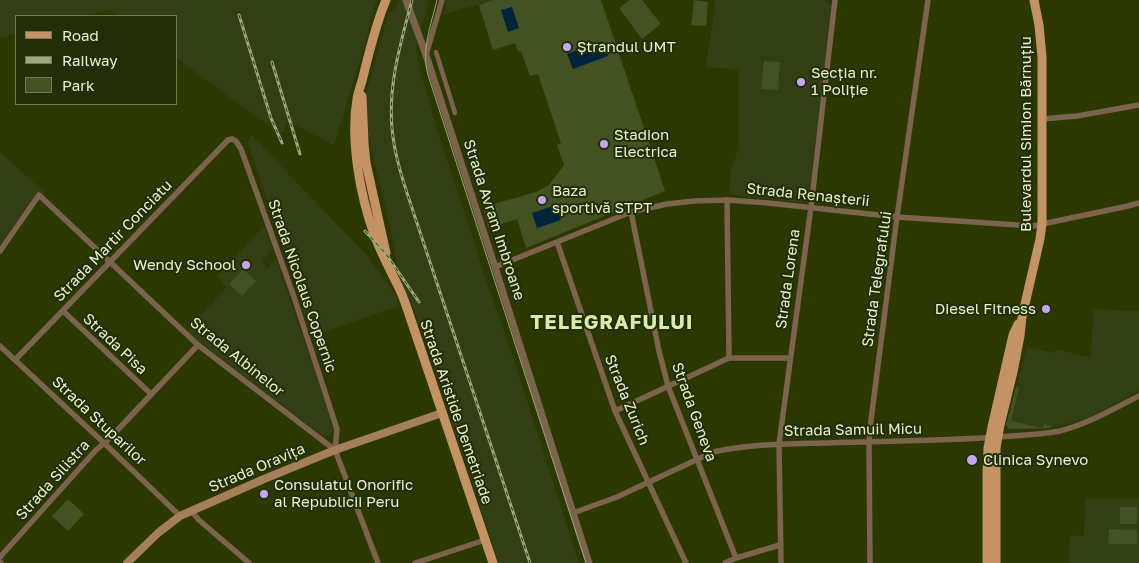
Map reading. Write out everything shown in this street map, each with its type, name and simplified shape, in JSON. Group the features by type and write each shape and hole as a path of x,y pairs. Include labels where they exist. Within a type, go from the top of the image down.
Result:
{"main road":[{"name":"Strada Aristide Demetriade","path":"386,0 362,80 365,156 390,270 405,304 493,563"},
{"name":"Bulevardul Simion Bărnuțiu","path":"987,563 987,473 994,437 1015,363 1022,317 1042,224 1042,41 1033,3"},
{"name":"Strada Oravița","path":"127,563 158,533 180,516 335,450 442,413"},
{"name":"Bulevardul Simion Bărnuțiu","path":"994,437 996,448 996,563"}],"street":[{"name":"Strada Avram Imbroane","path":"406,0 426,54 589,563"},
{"path":"426,54 442,0"},
{"name":"Strada Lorena","path":"781,563 779,444 811,207 834,0"},
{"name":"Strada Telegrafului","path":"870,563 869,441 871,420 928,0"},
{"path":"436,52 455,113"},
{"path":"1042,120 1078,116 1139,105"},
{"name":"Strada Martir Conciatu","path":"15,360 228,140"},
{"name":"Strada Nicolaus Copernic","path":"228,140 236,141 241,149 294,297 337,429 335,450"},
{"name":"Strada Albinelor","path":"0,251 39,195 198,345 335,450"},
{"path":"727,200 729,358"},
{"name":"Strada Renașterii","path":"495,267 631,212 668,204 694,201 727,200 768,203 898,217 1032,226 1139,203"},
{"name":"Strada Renașterii","path":"1128,206 1139,209"},
{"name":"Strada Geneva","path":"631,212 659,351 668,386 736,558"},
{"name":"Strada Zurich","path":"557,242 615,411 686,563"},
{"name":"Strada Pisa","path":"63,311 151,394"},
{"name":"Strada Silistra","path":"0,557 96,450 198,345"},
{"name":"Strada Stuparilor","path":"0,346 104,442 180,516"},
{"path":"615,411 729,358 790,358"},
{"name":"Strada Samuil Micu","path":"573,513 648,483 713,452 727,449 779,444 946,440 1039,434 1075,426 1100,417 1139,396"},
{"path":"335,450 378,563"},
{"path":"191,511 249,563"},
{"path":"416,563 485,540"},
{"path":"725,563 780,545"}],"shaded area":[{"path":"0,0 377,0 334,145 287,121 283,133 275,130 178,59 178,15 118,15 110,10 90,15 15,15 15,34 0,38"},
{"path":"400,0 429,0 416,49 421,74 483,272 512,354 579,563 499,563 415,312 398,275 395,249 367,131 367,90 388,14"},
{"path":"446,0 493,0 442,15"},
{"path":"716,0 826,0 832,6 808,204 729,194 731,169 739,147 739,70 706,67"},
{"path":"251,135 366,254 396,296 399,306 312,336 248,143"},
{"path":"0,152 45,193 0,254"},
{"path":"264,226 273,249 262,261 267,269 276,259 335,430 325,438 187,330 227,287 217,276"},
{"path":"1093,309 1139,311 1139,391 1080,421 1043,429 1009,429 1006,425 1027,346 1054,353 1055,349 1091,358"},
{"path":"1085,499 1139,499 1139,563 1069,563 1070,535 1084,536"}],"green space":[{"path":"493,0 601,0 665,191 526,248 517,219 488,228 483,207 536,192 549,185 564,165 557,145 561,143 538,74 530,76 521,51 518,51 515,43 493,50 479,5"},
{"path":"630,0 642,0 661,24 642,39 619,8"},
{"path":"694,0 708,2 706,26 691,25"},
{"path":"764,61 780,62 778,90 761,89"},
{"path":"243,269 256,281 242,296 229,284"},
{"path":"1016,387 1019,388 1011,421 1043,428 1044,424 1051,426 1050,428 1009,429 1006,425"},
{"path":"68,499 84,514 68,531 52,516"},
{"path":"1120,507 1137,507 1137,524 1120,524"},
{"path":"1109,529 1137,530 1137,544 1108,544"}],"water":[{"path":"512,7 519,28 508,32 501,10"},
{"path":"602,41 608,56 573,69 567,54"},
{"path":"556,205 561,220 537,228 532,213"}],"tram line":[{"path":"437,0 426,47 428,75 586,563"}],"railway":[{"path":"412,0 396,63 392,95 392,128 396,156 530,563"},
{"path":"239,15 271,118 282,143"},
{"path":"272,62 300,154"},
{"path":"365,231 386,254 419,302"}],"place":[{"name":"Ștrandul UMT","path":"567,47"},
{"name":"Secția nr. 1 Poliție","path":"801,82"},
{"name":"Stadion Electrica","path":"604,144"},
{"name":"Baza sportivă STPT","path":"542,200"},
{"name":"Wendy School","path":"246,265"},
{"name":"Diesel Fitness","path":"1046,309"},
{"name":"Clinica Synevo","path":"972,460"},
{"name":"Consulatul Onorific al Republicii Peru","path":"264,494"}],"district":[{"name":"TELEGRAFULUI","path":"612,323"}]}
